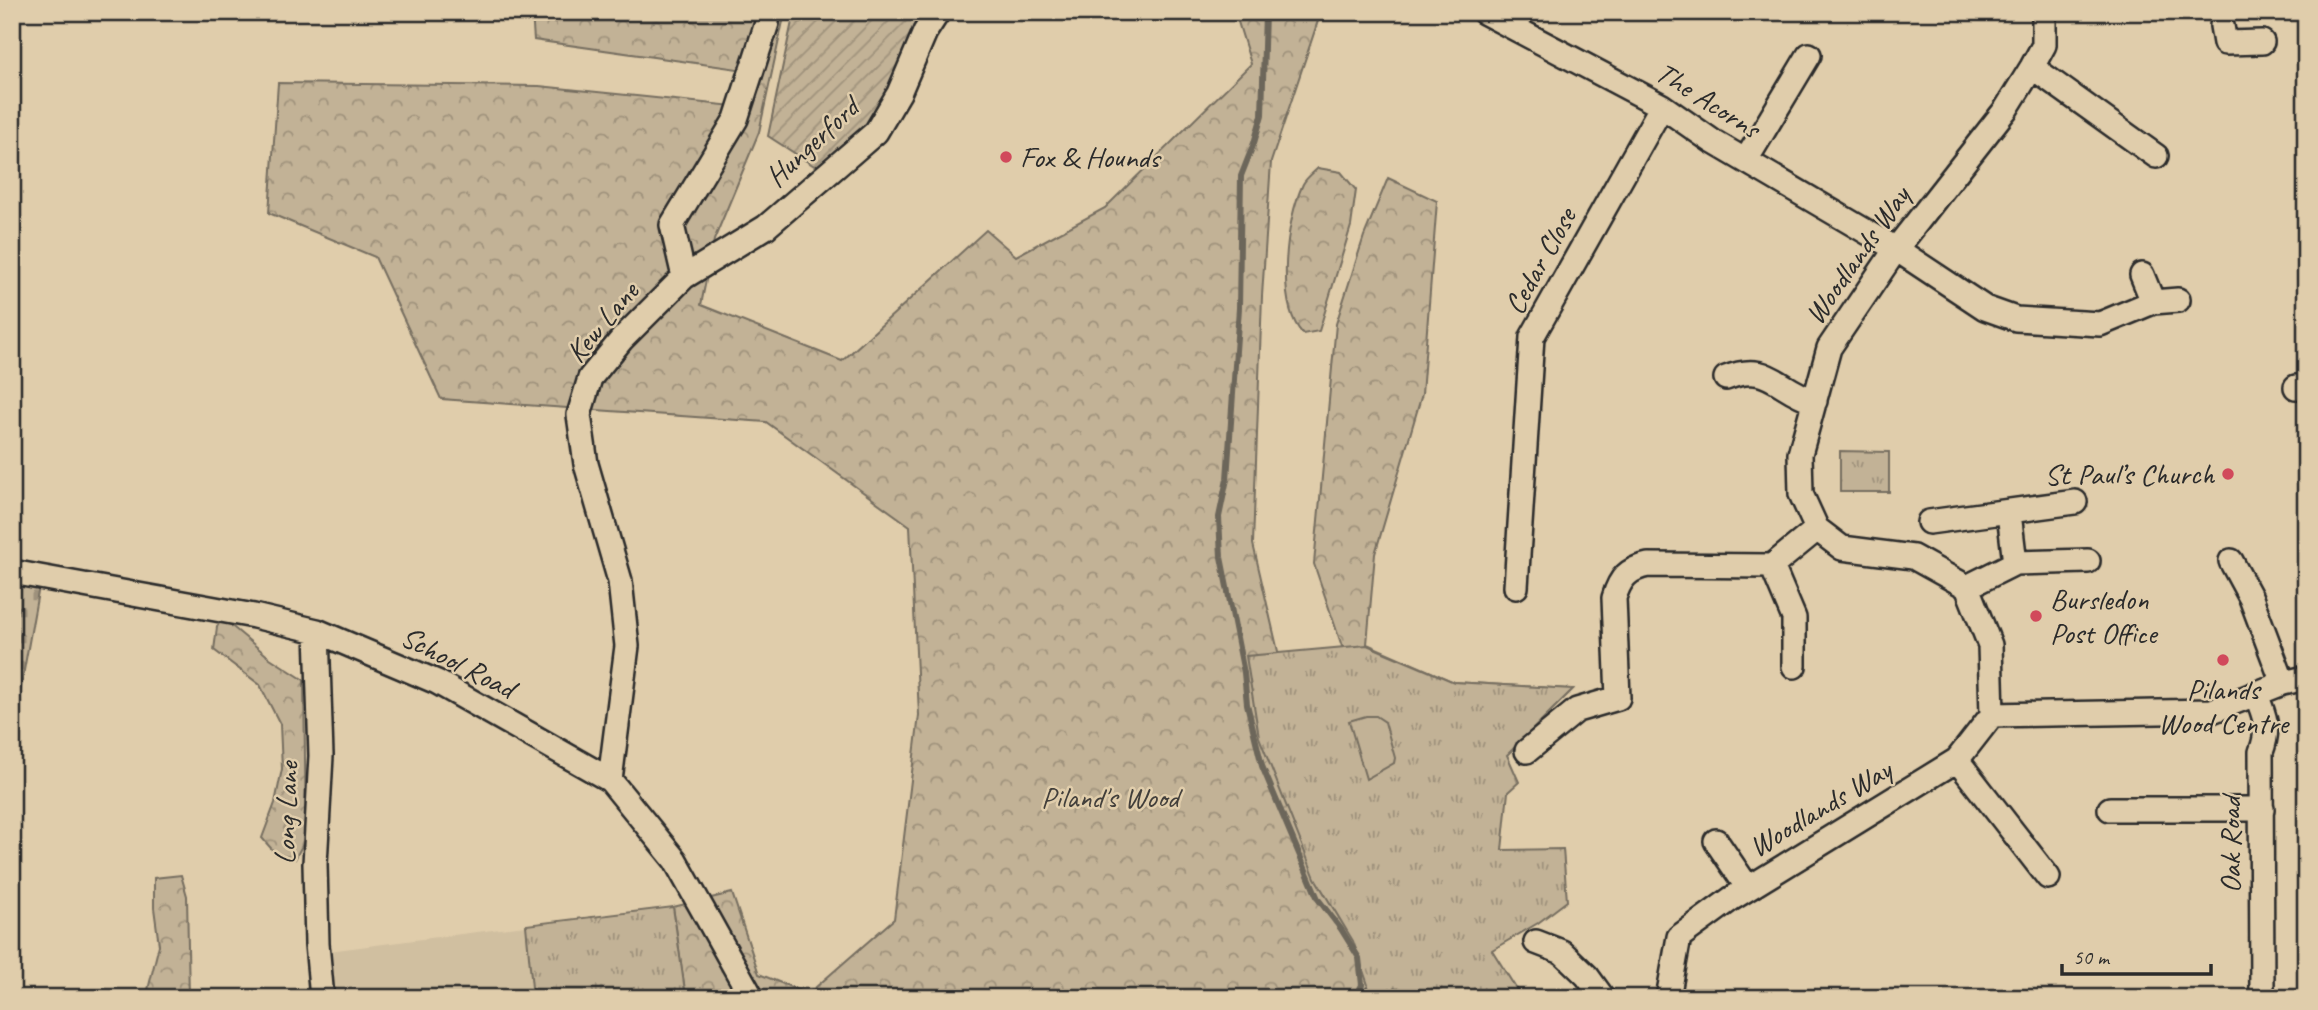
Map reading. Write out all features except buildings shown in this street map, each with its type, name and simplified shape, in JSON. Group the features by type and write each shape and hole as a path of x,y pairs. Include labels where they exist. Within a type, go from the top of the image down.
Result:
{"street":[{"name":"Kew Lane","path":"610,780 627,646 620,582 586,464 579,415 590,378 622,339 684,277 672,225 736,119 768,23 767,12"},
{"name":"Hungerford","path":"684,277 766,227 876,132 899,93 925,32 938,12"},
{"name":"The Acorns","path":"1484,12 1662,106 1712,141 1896,249 1985,309 2016,319 2100,324 2153,302 2178,300"},
{"name":"Woodlands Way","path":"1817,529 1801,494 1800,454 1829,348 1896,249 2006,109 2044,45 2044,12"},
{"path":"2222,26 2225,43 2262,42"},
{"path":"1746,160 1810,55"},
{"path":"2032,67 2156,156"},
{"name":"Cedar Close","path":"1516,587 1532,337 1662,106"},
{"path":"2142,275 2153,302"},
{"path":"1726,379 1742,372 1755,372 1771,377 1798,396 1815,401"},
{"path":"1929,522 2075,502"},
{"path":"2009,513 2015,563"},
{"path":"1527,751 1577,710 1618,698 1614,598 1625,574 1648,565 1772,566 1817,529 1842,548 1913,557 1967,587 1990,645 1992,715 2212,711 2283,683 2306,678"},
{"path":"1967,587 2015,563 2088,561"},
{"path":"2231,561 2251,598 2283,683"},
{"path":"1772,566 1794,618 1794,666"},
{"name":"School Road","path":"12,572 243,614 317,631 437,682 610,780 675,860 752,998"},
{"name":"Long Lane","path":"317,631 321,756 315,864 317,944 322,998"},
{"name":"Oak Road","path":"2256,695 2267,721 2267,737 2261,751 2262,998"},
{"name":"Woodlands Way","path":"1668,998 1679,937 1748,888 1957,760 1992,715"},
{"path":"1957,760 2048,877"},
{"path":"2110,808 2262,809"},
{"path":"1716,841 1748,888"},
{"path":"1536,942 1562,952 1587,976 1602,998"}],"shaded area":[{"path":"673,907 686,998 334,998 329,951"}],"green space":[{"name":"Piland's Wood","path":"532,12 785,12 759,132 714,240 701,305 842,361 986,230 1016,256 1105,208 1251,64 1235,12 1321,12 1271,162 1262,296 1253,544 1290,703 1386,998 686,998 673,907 732,893 759,974 808,994 894,919 919,715 910,526 766,422 441,399 375,257 269,213 278,83 539,86 733,106 745,70 534,40"},
{"path":"794,12 926,12 874,117 819,169 768,136"},
{"path":"1318,168 1341,172 1356,190 1351,226 1319,331 1303,334 1294,320 1289,303 1286,261 1297,200 1304,182"},
{"path":"1388,178 1437,201 1422,394 1375,554 1367,644 1454,682 1573,689 1506,755 1347,661 1314,564 1336,324 1364,236"},
{"path":"1840,451 1889,452 1889,492 1840,492"},
{"path":"12,577 40,581 16,715 12,715"},
{"path":"222,618 270,658 304,680 306,838 295,859 276,854 262,838 275,803 282,769 280,724 260,685 214,650 217,627"},
{"path":"1367,645 1454,682 1573,689 1507,755 1519,782 1508,792 1502,850 1563,849 1567,901 1538,923 1492,950 1522,998 1361,998 1368,985 1353,941 1315,878 1259,737 1246,656"},
{"path":"1376,716 1385,722 1395,758 1394,763 1366,779 1349,721"},
{"path":"181,875 187,896 189,998 146,998 159,945 154,908 154,878"},
{"path":"673,907 686,998 533,998 526,925"}],"waterway":[{"path":"1265,12 1262,115 1241,176 1239,308 1227,479 1219,517 1221,557 1244,673 1247,704 1262,766 1318,899 1359,958 1362,985 1355,998"}],"place":[{"name":"Fox & Hounds","path":"1006,157"},
{"name":"St Paul’s Church","path":"2228,474"},
{"name":"Bursledon Post Office","path":"2036,616"},
{"name":"Pilands Wood Centre","path":"2223,660"}]}
